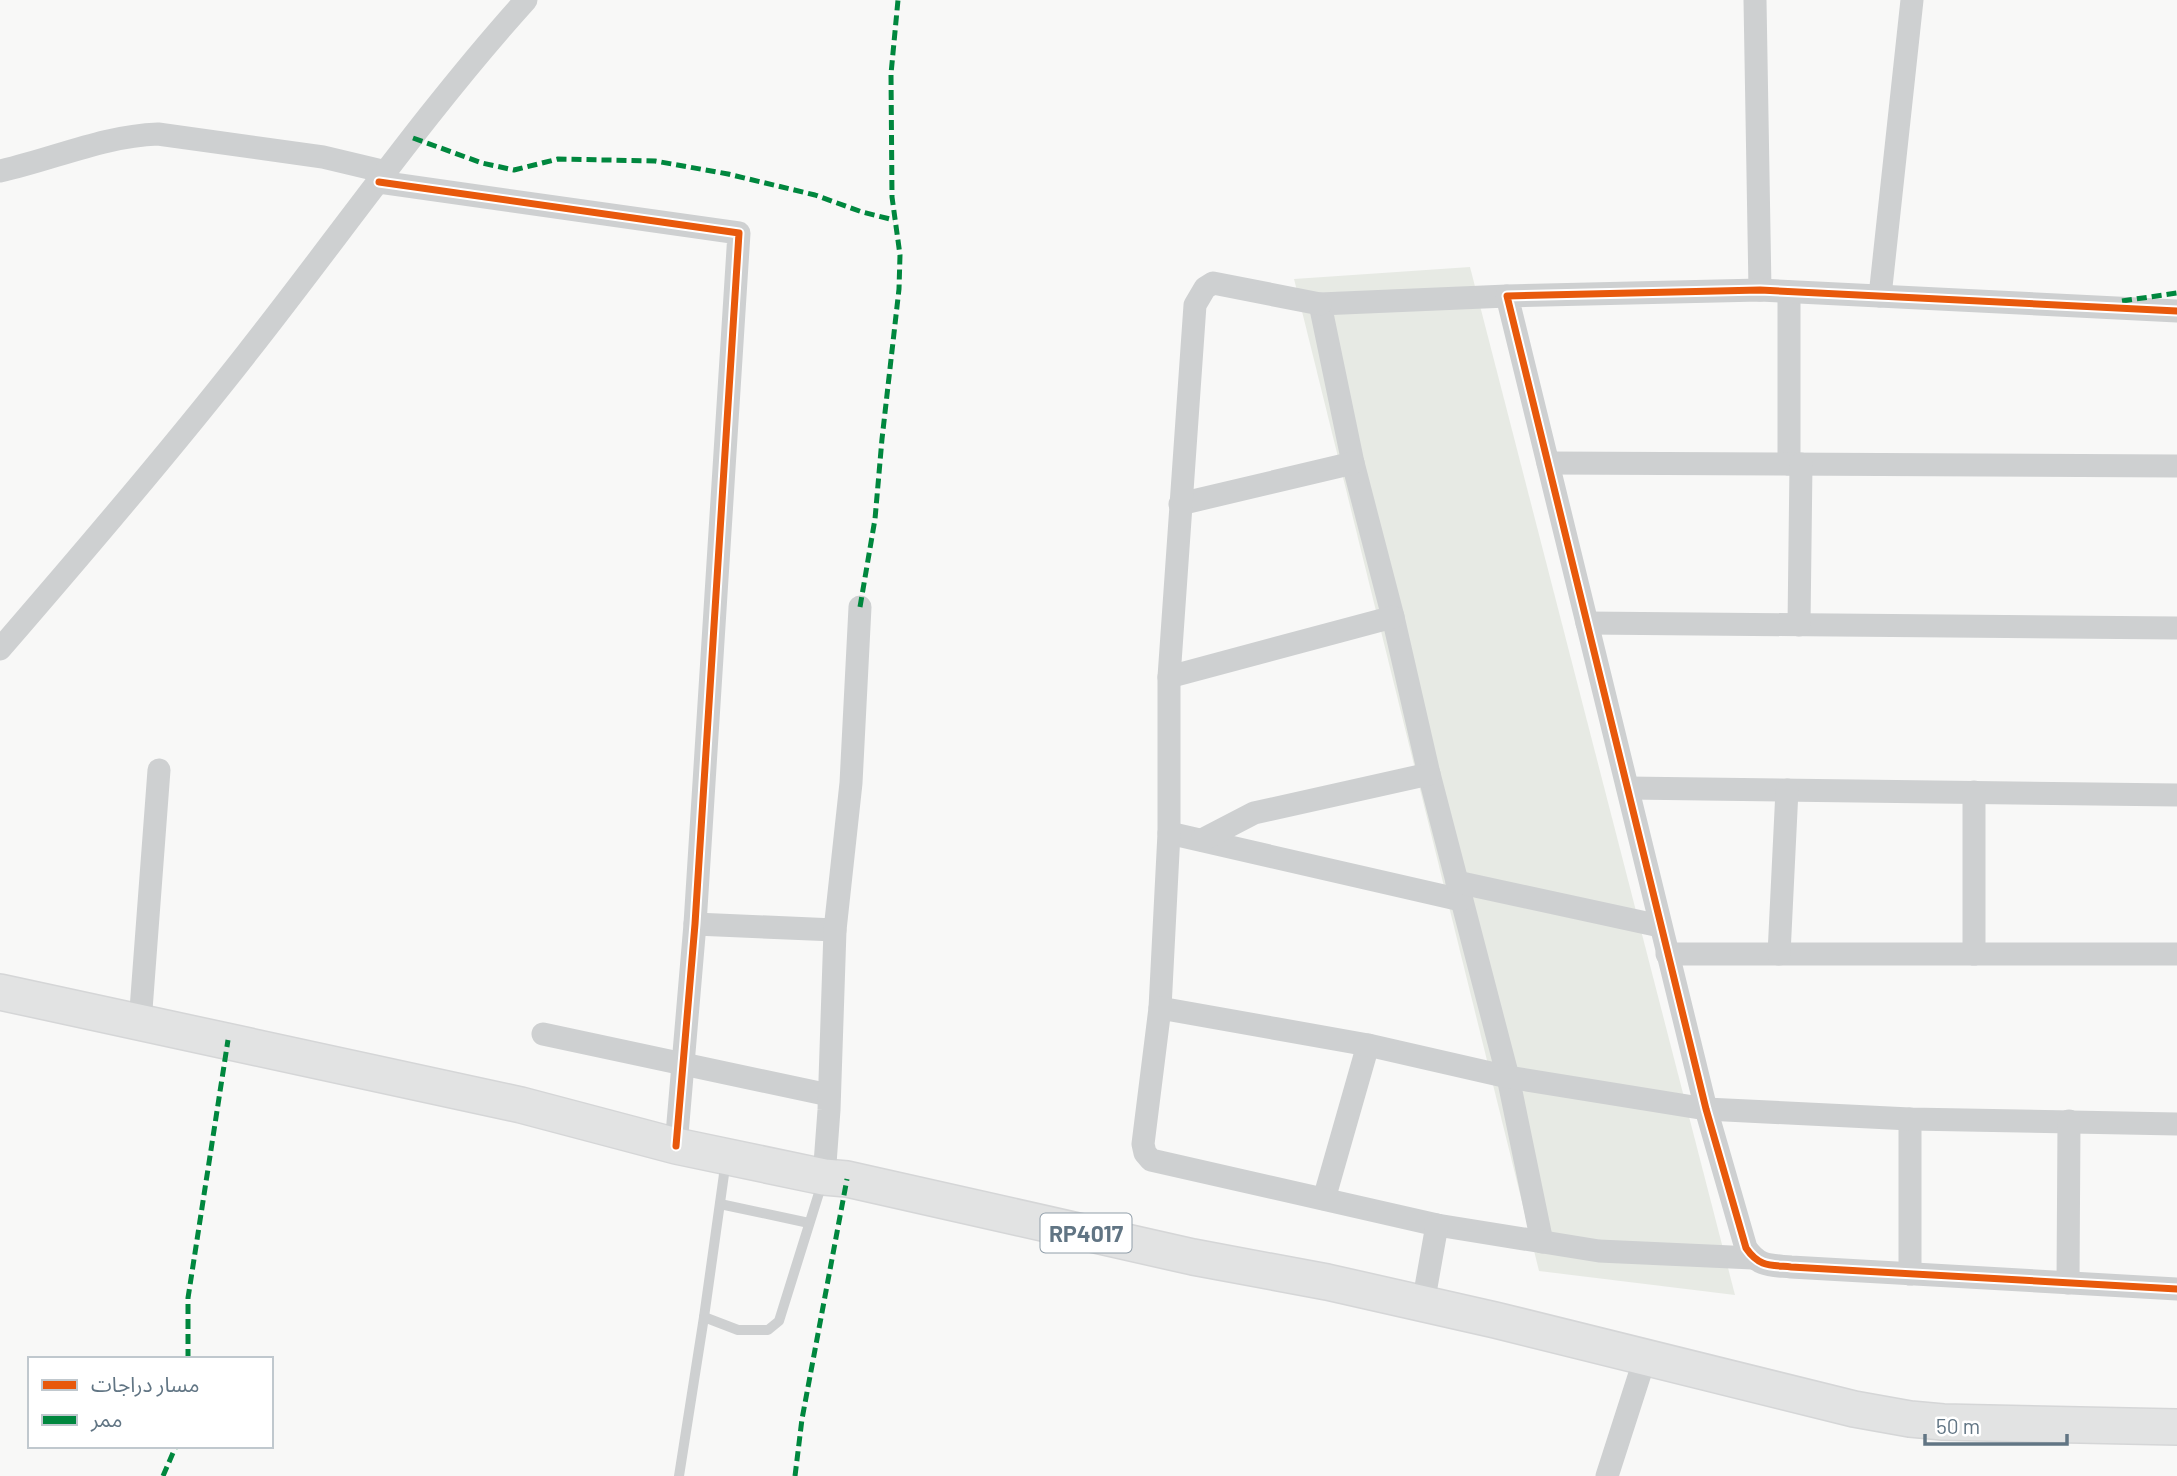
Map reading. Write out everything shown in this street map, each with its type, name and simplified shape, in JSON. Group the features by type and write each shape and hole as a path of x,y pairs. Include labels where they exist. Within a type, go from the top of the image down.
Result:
{"main road":[{"name":"RP4017","path":"0,992 521,1105 676,1146 824,1177 848,1179 1180,1254 1328,1282 1699,1369 1845,1407 1910,1419 2177,1427"}],"street":[{"path":"0,649 100,533 246,354 441,102 526,0"},
{"path":"1755,0 1760,290"},
{"path":"1880,296 1912,0"},
{"path":"0,171 105,141 131,135 158,134 323,157 383,177 739,233 695,924 676,1146"},
{"path":"1753,1258 1599,1251 1437,1225 1151,1160 1145,1153 1143,1144 1160,1008 1169,833 1169,677 1193,313 1199,296 1213,283 1320,304 1760,290 2177,311"},
{"path":"1788,292 1800,625"},
{"path":"1507,296 1667,954 1706,1109 1746,1248 1753,1258 1765,1265 2177,1289"},
{"path":"1320,304 1353,463 1393,617 1429,774 1508,1077 1542,1242"},
{"path":"1180,504 1353,463"},
{"path":"1548,463 2177,466"},
{"path":"824,1177 830,1095 835,930 850,783 860,607"},
{"path":"1169,677 1393,617"},
{"path":"1587,624 2177,628"},
{"path":"140,1023 159,770"},
{"path":"1202,840 1254,813 1429,774"},
{"path":"1628,788 2177,795"},
{"path":"1779,954 1787,790"},
{"path":"1974,792 1974,954"},
{"path":"1169,833 1459,891 1660,926"},
{"path":"695,924 835,930"},
{"path":"1667,954 2177,954"},
{"path":"1160,1008 1368,1045 1508,1077 1706,1109 1910,1119 2177,1124"},
{"path":"543,1034 830,1095"},
{"path":"1324,1199 1368,1045"},
{"path":"1910,1119 1910,1274"},
{"path":"2068,1283 2069,1121"},
{"path":"1423,1304 1437,1225"},
{"path":"1607,1476 1645,1357"}],"lane":[{"path":"679,1476 727,1157"},
{"path":"704,1317 738,1330 768,1330 779,1321 824,1177"},
{"path":"720,1204 809,1223"}],"shaded area":[{"path":"1470,267 1735,1295 1539,1271 1294,279"}],"marked path":[{"path":"860,607 875,519 899,289 900,255 892,197 891,74 898,0"},
{"path":"413,138 482,163 514,170 558,159 655,161 728,174 815,195 894,220"},
{"path":"2122,301 2177,293"},
{"path":"188,1357 188,1298 228,1040"},
{"path":"795,1476 802,1419 847,1179"},
{"path":"163,1476 175,1448"}],"cycle path":[{"path":"379,182 739,233 695,924 676,1146"},
{"path":"2177,311 1760,290 1507,296 1706,1109 1746,1248 1760,1262 1777,1266 2177,1289"}]}
